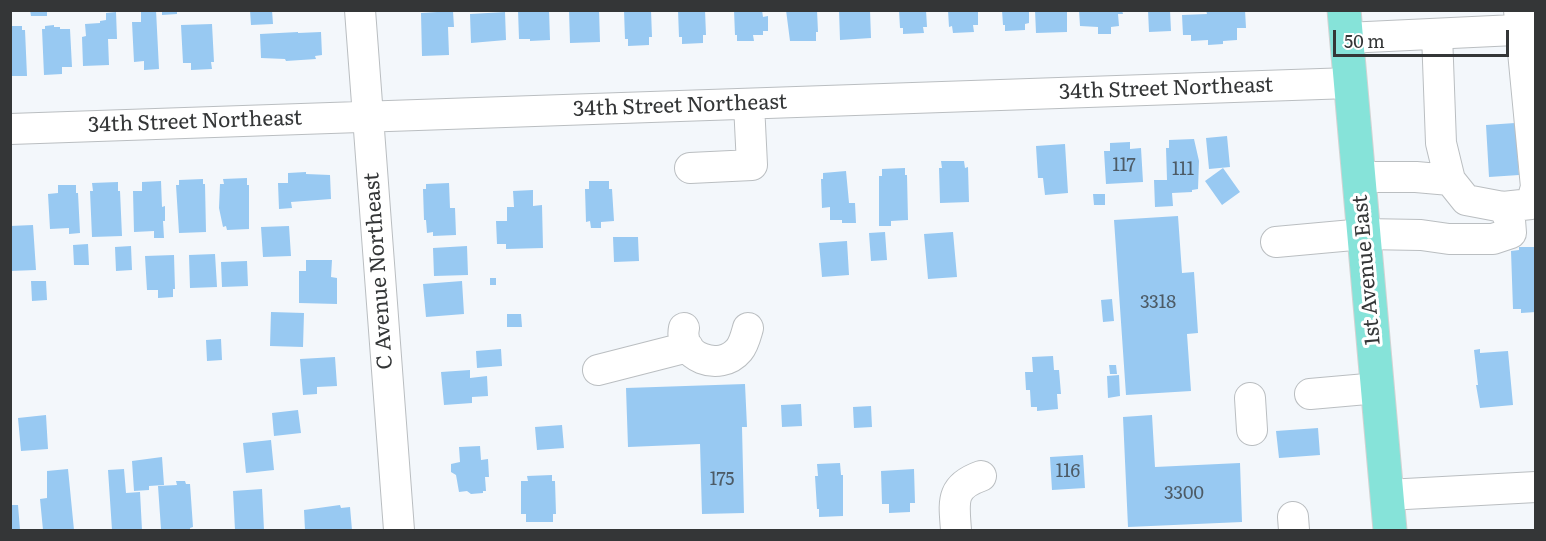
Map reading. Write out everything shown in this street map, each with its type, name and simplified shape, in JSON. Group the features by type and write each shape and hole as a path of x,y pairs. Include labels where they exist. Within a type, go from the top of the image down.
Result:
{"main road":[{"name":"1st Avenue East","path":"1345,24 1390,531"}],"street":[{"name":"C Avenue Northeast","path":"360,10 399,531"},
{"path":"1345,24 1437,34 1525,23 1536,187 1531,204 1503,207 1466,200 1450,180 1442,142 1437,34"},
{"name":"34th Street Northeast","path":"10,129 1350,83"},
{"path":"690,168 752,165 749,104"},
{"path":"1359,177 1416,177 1450,180"},
{"path":"1276,242 1364,234 1493,239 1511,233 1510,220 1503,207"},
{"path":"598,370 686,338 699,358 714,361 728,359 739,350 748,328"},
{"path":"1310,394 1378,388"},
{"path":"1250,398 1252,430"},
{"path":"956,531 956,495 960,487 981,476"},
{"path":"1387,495 1536,487"}],"building":[{"path":"30,10 47,10 47,16 31,16"},
{"path":"141,10 156,10 159,69 144,70 144,61 134,62 132,22 141,22"},
{"path":"162,10 177,10 177,14 162,15"},
{"path":"250,10 272,10 273,24 251,25"},
{"path":"518,10 549,10 550,40 519,39"},
{"path":"569,10 599,10 600,42 570,43"},
{"path":"624,10 651,10 652,37 649,37 649,45 628,46 628,39 625,39"},
{"path":"678,10 705,10 706,35 703,35 703,43 682,44 682,37 679,37"},
{"path":"734,10 762,10 763,17 768,16 768,31 763,31 763,35 753,35 754,41 737,41"},
{"path":"786,10 817,10 816,41 790,41"},
{"path":"839,10 870,10 871,38 840,40"},
{"path":"899,10 926,10 927,27 923,27 924,33 903,34 903,28 900,28"},
{"path":"948,10 978,10 978,25 973,25 974,32 953,33 952,26 949,27"},
{"path":"1002,10 1029,10 1029,23 1025,24 1025,30 1005,31"},
{"path":"1035,10 1067,10 1067,32 1036,33"},
{"path":"1079,10 1122,10 1123,14 1118,14 1119,26 1111,27 1111,34 1098,34 1098,27 1080,26"},
{"path":"1148,10 1170,10 1171,31 1149,32"},
{"path":"1206,10 1245,10 1246,28 1237,28 1237,40 1223,41 1223,44 1208,45 1208,40 1191,41 1191,35 1183,35 1182,15 1207,14"},
{"path":"453,11 454,27 448,27 449,55 422,56 421,13"},
{"path":"116,12 117,39 108,39 109,65 83,66 82,37 86,36 85,24 100,23 106,20 106,13"},
{"path":"505,12 506,40 471,43 470,14"},
{"path":"212,24 214,62 211,62 212,69 191,70 191,63 183,63 181,25"},
{"path":"54,25 60,29 70,29 72,67 62,67 62,74 44,75 42,29 45,29 45,26"},
{"path":"12,26 22,26 22,30 25,30 27,76 10,76 10,30"},
{"path":"321,32 322,55 315,56 316,59 286,61 285,59 261,58 260,34"},
{"path":"1515,123 1519,175 1489,177 1486,125"},
{"path":"1227,136 1230,167 1209,169 1206,138"},
{"path":"1194,139 1199,161 1198,189 1192,192 1172,193 1173,206 1155,207 1154,180 1167,180 1166,148 1169,148 1169,140"},
{"path":"1130,142 1130,149 1141,148 1143,182 1106,184 1104,151 1110,151 1110,143"},
{"path":"1065,144 1068,193 1045,195 1043,178 1038,178 1036,146"},
{"path":"941,161 964,161 965,168 968,167 969,202 940,203 939,168 942,168"},
{"path":"905,168 908,220 891,221 891,226 879,226 879,176 882,176 882,169"},
{"path":"1223,168 1240,192 1222,205 1205,181"},
{"path":"846,171 849,203 855,203 856,223 830,220 830,207 822,208 821,179 823,179 823,173"},
{"path":"306,172 306,174 330,175 331,199 291,202 292,208 279,209 278,183 288,183 288,173"},
{"path":"247,178 249,229 227,230 226,226 223,227 219,208 220,184 224,184 223,179"},
{"path":"203,179 206,232 179,233 176,185 179,185 179,180"},
{"path":"161,181 162,207 165,206 164,238 154,238 154,231 134,232 133,191 142,191 142,182"},
{"path":"589,181 609,181 609,189 612,189 614,221 601,222 601,228 591,228 590,221 586,222 585,189 589,189"},
{"path":"118,182 122,236 92,237 90,191 93,191 92,183"},
{"path":"449,183 450,208 455,208 456,235 433,236 433,232 427,233 426,220 424,220 423,189 426,189 426,184"},
{"path":"58,185 76,185 80,233 69,234 69,228 50,229 48,194 58,193"},
{"path":"533,190 533,206 542,205 543,248 506,249 506,244 497,244 496,221 507,221 507,207 514,207 513,191"},
{"path":"1093,194 1105,194 1105,205 1094,205"},
{"path":"1178,216 1182,273 1194,272 1198,333 1187,334 1191,391 1126,395 1114,220"},
{"path":"33,225 36,270 10,271 10,226"},
{"path":"289,226 291,256 263,257 261,227"},
{"path":"885,232 887,260 871,261 869,233"},
{"path":"953,232 957,277 928,279 924,234"},
{"path":"613,237 638,237 639,261 614,262"},
{"path":"847,241 849,275 822,277 819,243"},
{"path":"88,244 89,265 74,265 73,245"},
{"path":"131,246 132,270 116,271 115,247"},
{"path":"467,246 468,275 434,276 433,248"},
{"path":"1519,247 1536,247 1536,312 1521,313 1521,309 1513,309 1511,251 1519,250"},
{"path":"215,254 217,287 190,288 189,255"},
{"path":"174,255 175,289 173,289 173,297 158,298 158,290 147,290 145,256"},
{"path":"306,260 332,260 331,277 337,278 337,304 299,303 299,271 306,271"},
{"path":"247,261 248,286 222,287 221,262"},
{"path":"490,278 496,278 496,285 490,285"},
{"path":"31,281 46,281 47,300 32,301"},
{"path":"462,281 464,314 426,317 423,284"},
{"path":"1112,299 1114,321 1103,322 1101,300"},
{"path":"271,312 304,313 303,347 270,346"},
{"path":"507,314 521,314 522,327 507,327"},
{"path":"221,339 222,360 207,361 206,340"},
{"path":"501,349 502,366 477,368 476,351"},
{"path":"1480,349 1480,353 1508,351 1513,405 1480,408 1474,350"},
{"path":"1053,356 1054,370 1059,370 1061,394 1057,394 1058,409 1037,411 1037,407 1031,407 1030,390 1026,390 1025,372 1033,372 1032,357"},
{"path":"335,357 337,386 317,387 317,394 303,395 300,359"},
{"path":"1109,365 1116,365 1117,374 1110,374"},
{"path":"470,370 470,378 487,376 488,396 472,397 472,403 444,405 441,372"},
{"path":"1119,375 1120,396 1108,398 1107,376"},
{"path":"745,384 747,427 742,427 744,513 702,514 700,444 628,447 626,388"},
{"path":"801,404 802,426 782,427 781,405"},
{"path":"871,406 872,427 854,428 853,407"},
{"path":"298,410 301,433 274,436 272,413"},
{"path":"46,415 48,449 21,451 18,418"},
{"path":"1152,415 1155,467 1240,463 1242,522 1128,527 1123,417"},
{"path":"562,425 564,448 537,450 535,427"},
{"path":"1318,428 1320,455 1279,458 1276,431"},
{"path":"271,440 274,470 246,473 243,443"},
{"path":"480,446 481,460 488,459 489,477 485,477 486,491 471,494 467,491 459,492 456,475 451,472 451,464 460,462 459,447"},
{"path":"1083,455 1085,488 1052,490 1050,457"},
{"path":"162,457 164,485 149,486 149,490 134,491 132,461"},
{"path":"840,463 841,475 843,475 843,516 819,517 815,476 818,476 817,464"},
{"path":"68,469 74,530 43,530 40,499 47,498 47,471"},
{"path":"124,469 126,493 140,492 142,530 112,530 108,470"},
{"path":"914,469 915,503 910,503 910,512 889,513 889,504 882,504 881,471"},
{"path":"552,475 552,481 555,481 556,514 553,514 553,522 526,522 526,514 521,514 521,481 528,481 527,476"},
{"path":"176,481 185,481 186,484 190,484 193,527 190,530 161,529 158,486 177,485"},
{"path":"262,489 264,530 235,530 233,491"},
{"path":"10,505 18,505 20,530 10,530"},
{"path":"340,505 341,508 350,507 352,530 305,530 304,510"}]}
